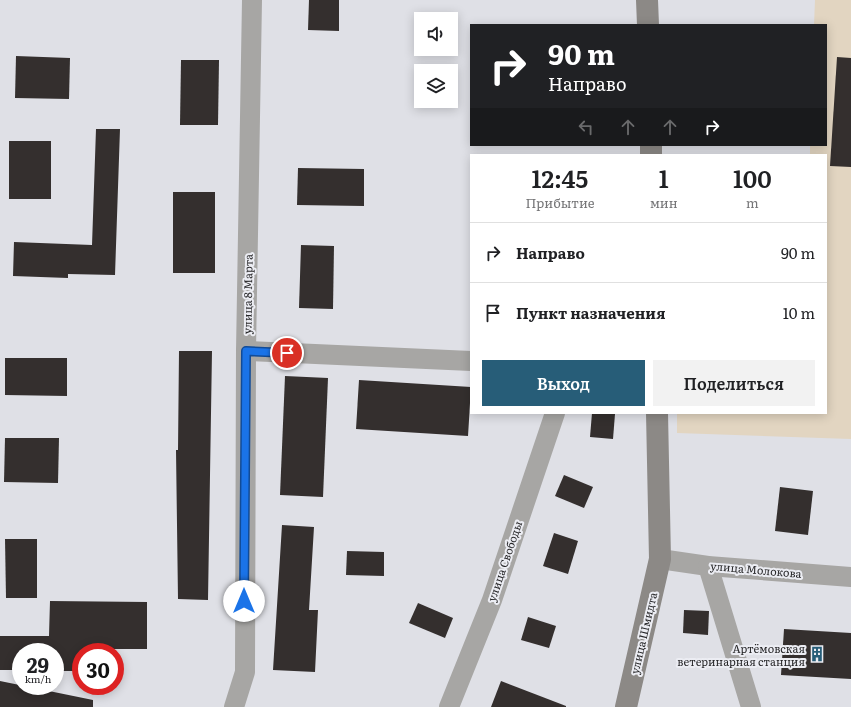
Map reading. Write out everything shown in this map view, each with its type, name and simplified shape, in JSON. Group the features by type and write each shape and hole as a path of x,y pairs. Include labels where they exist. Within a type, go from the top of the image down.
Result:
{"street":[{"name":"улица 8 Марта","path":"234,707 245,672 246,351 252,0"},
{"path":"647,0 648,24"},
{"path":"246,351 470,361"},
{"name":"улица Свободы","path":"449,707 492,600 555,414"},
{"path":"657,414 660,559"},
{"name":"улица Молокова","path":"660,559 708,566 851,577"},
{"name":"улица Шмидта","path":"626,707 660,559"},
{"path":"708,566 751,707"}],"shaded area":[{"path":"815,0 851,0 851,439 677,433 677,414 827,414 827,154 810,154 810,146 827,146 827,24 814,24"}],"building":[{"path":"309,0 339,0 339,31 308,30"},
{"path":"16,56 70,58 69,99 15,98"},
{"path":"837,57 851,58 851,167 830,166"},
{"path":"181,60 219,60 218,125 180,125"},
{"path":"96,129 120,129 115,275 68,274 68,278 13,276 14,242 92,245"},
{"path":"9,141 51,141 51,199 9,199"},
{"path":"298,168 364,169 364,206 297,205"},
{"path":"173,192 215,192 215,273 173,273"},
{"path":"301,245 334,246 333,309 299,308"},
{"path":"179,351 212,351 208,600 178,599 176,450 178,450"},
{"path":"5,358 67,358 67,396 5,395"},
{"path":"285,376 328,378 323,497 280,495"},
{"path":"359,380 470,387 468,436 356,429"},
{"path":"592,414 615,414 613,439 590,437"},
{"path":"5,438 59,438 58,483 4,482"},
{"path":"564,475 593,487 584,508 555,496"},
{"path":"780,487 813,491 808,535 775,531"},
{"path":"282,525 314,527 309,610 318,610 315,672 273,670"},
{"path":"554,533 578,541 568,574 543,566"},
{"path":"5,539 37,539 37,598 6,598"},
{"path":"347,551 384,552 384,576 346,575"},
{"path":"50,601 147,602 147,649 124,649 124,643 72,643 72,671 64,671 64,643 12,643 12,670 0,670 0,636 49,636"},
{"path":"418,603 453,618 445,638 409,623"},
{"path":"684,610 709,611 708,635 683,633"},
{"path":"528,617 556,626 549,648 521,640"},
{"name":"Артёмовская ветеринарная станция","path":"784,629 851,633 851,679 781,675"},
{"path":"0,681 12,683 12,695 64,694 93,700 93,707 0,707"},
{"path":"501,681 566,706 566,707 491,707"}],"place":[{"name":"Артёмовская ветеринарная станция","path":"817,654"}],"route":[{"path":"244,601 246,351 287,353"}]}
